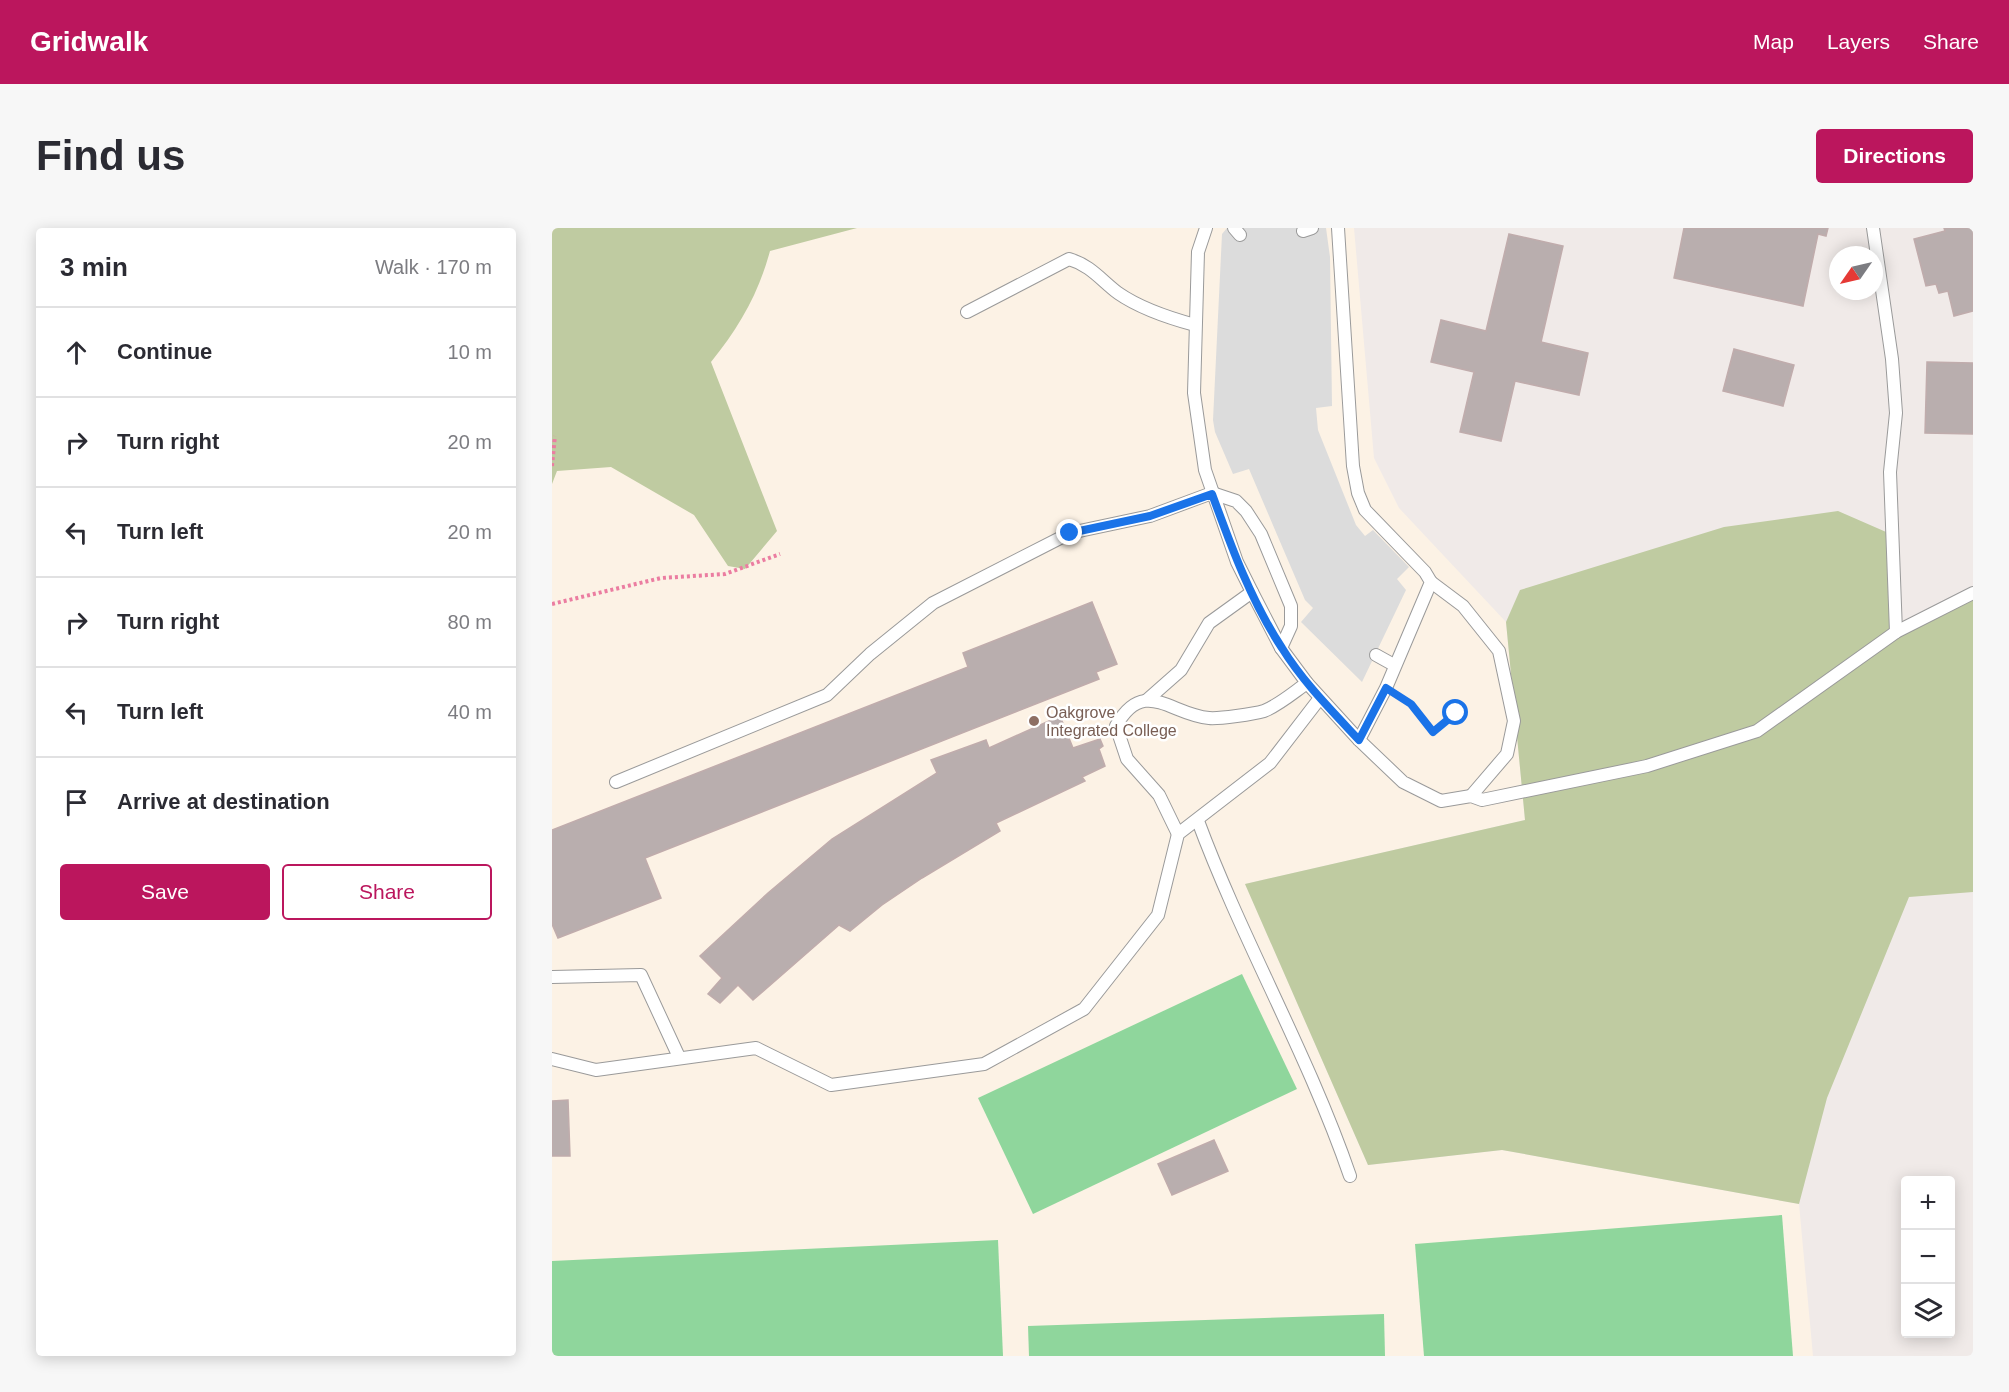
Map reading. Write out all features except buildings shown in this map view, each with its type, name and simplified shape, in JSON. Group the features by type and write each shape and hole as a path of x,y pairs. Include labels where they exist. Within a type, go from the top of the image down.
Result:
{"lane":[{"path":"1206,228 1198,252 1194,393 1205,470 1237,562 1281,648 1307,683 1359,740 1403,782 1441,801 1471,795 1482,800 1647,766 1757,731 1896,632 1973,593"},
{"path":"1338,228 1353,466 1358,493 1365,510 1425,572 1431,582 1463,606 1499,651 1515,721 1508,754 1471,795"},
{"path":"1873,228 1892,359 1896,413 1890,472 1896,632"},
{"path":"967,312 1069,259 1085,264 1119,294 1161,316 1195,325"},
{"path":"616,782 827,695 870,654 933,603 1070,533 1150,516 1212,494 1236,501 1246,511 1261,534 1291,606 1291,626 1281,648"},
{"path":"1359,740 1386,688 1431,582"},
{"path":"552,1059 596,1070 756,1048 831,1085 984,1064 1084,1009 1158,915 1178,834 1159,795 1127,759 1116,726 1125,709 1147,700 1181,670 1209,623 1252,592"},
{"path":"1376,655 1394,665"},
{"path":"1147,700 1171,705 1208,718 1264,711 1307,683"},
{"path":"1178,834 1198,821 1270,763 1320,698"},
{"path":"1198,821 1222,885 1332,1124 1350,1176"},
{"path":"552,977 641,975 679,1057"}],"path":[{"path":"552,465 555,436"},
{"path":"552,604 661,578 725,574 780,554"},
{"path":"1386,688 1411,704 1433,732 1456,713"}],"shaded area":[{"name":"Oakgrove Integrated College","path":"552,228 1354,228 1374,458 1399,508 1506,622 1525,820 1245,884 1368,1165 1502,1150 1799,1204 1813,1356 552,1356"},
{"path":"1227,228 1326,228 1330,257 1332,406 1316,408 1318,430 1356,525 1365,536 1373,530 1409,567 1397,579 1406,590 1362,682 1301,622 1313,608 1305,600 1249,469 1233,474 1215,432 1213,420 1222,234"}],"green space":[{"path":"552,228 857,228 770,251 760,282 747,310 711,362 777,531 745,569 728,566 694,515 611,467 557,471 552,484"},
{"path":"1838,511 1893,535 1896,631 1973,599 1973,892 1909,897 1827,1098 1799,1204 1502,1150 1368,1165 1245,884 1525,820 1506,622 1520,590 1724,527"},
{"path":"1242,974 1297,1089 1033,1214 978,1098"},
{"path":"1782,1215 1793,1356 1424,1356 1415,1244"},
{"path":"998,1240 1003,1356 552,1356 552,1261"},
{"path":"1384,1314 1385,1356 1029,1356 1028,1326"}],"place":[{"name":"Oakgrove Integrated College","path":"1034,721"}],"route":[{"path":"1070,533 1150,516 1212,494 1237,562 1281,648 1307,683 1359,740 1386,688 1411,704 1433,732 1456,713"}]}
